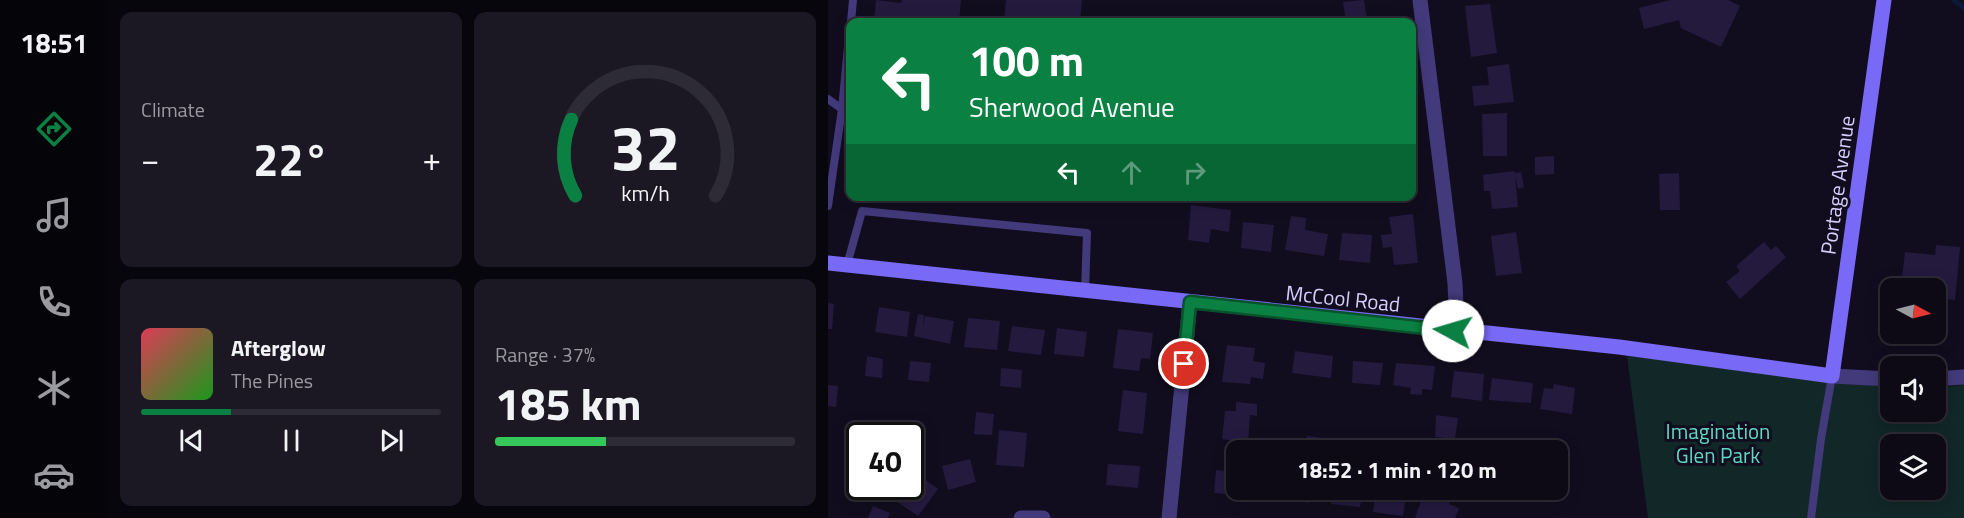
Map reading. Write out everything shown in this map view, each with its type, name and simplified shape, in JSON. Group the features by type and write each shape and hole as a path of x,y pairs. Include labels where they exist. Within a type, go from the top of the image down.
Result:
{"street":[{"path":"1420,0 1455,283 1456,308 1453,331"},
{"name":"Portage Avenue","path":"1832,376 1884,0"},
{"name":"McCool Road","path":"828,263 1618,347 1832,376 1880,378"},
{"path":"1169,518 1190,302"},
{"path":"1946,378 1964,377"},
{"path":"1021,518 1043,518"}],"lane":[{"path":"852,18 853,0"},
{"path":"828,206 846,71"},
{"path":"828,99 842,109"},
{"path":"848,265 862,211 1087,233 1085,291"},
{"path":"1811,518 1832,376"}],"green space":[{"name":"Imagination Glen Park","path":"1627,356 1880,384 1880,422 1946,422 1946,387 1964,385 1964,518 1648,518"}],"building":[{"path":"876,0 901,3 902,0 961,0 959,18 874,18"},
{"path":"1006,0 1082,0 1080,18 1004,18"},
{"path":"1364,0 1367,18 1345,18 1343,2"},
{"path":"1670,0 1728,0 1740,6 1721,47 1681,28 1679,20 1644,29 1639,8"},
{"path":"1490,4 1497,53 1471,57 1465,6"},
{"path":"1509,64 1514,102 1474,106 1472,86 1489,85 1487,67"},
{"path":"1507,113 1507,156 1483,156 1482,114"},
{"path":"1554,156 1554,174 1535,175 1535,157"},
{"path":"1514,171 1515,173 1521,172 1524,187 1518,189 1515,176 1518,207 1492,209 1490,191 1484,191 1483,175"},
{"path":"1679,173 1680,210 1660,210 1659,174"},
{"path":"1191,205 1231,210 1229,232 1211,229 1209,243 1188,240"},
{"path":"1413,214 1418,263 1394,265 1392,247 1383,248 1381,235 1392,234 1389,217"},
{"path":"1291,216 1306,218 1305,230 1328,234 1324,256 1285,250"},
{"path":"1243,222 1274,225 1271,252 1241,248"},
{"path":"1516,232 1522,273 1496,276 1491,236"},
{"path":"1342,233 1372,235 1370,263 1339,260"},
{"path":"1764,242 1771,250 1776,246 1786,257 1740,299 1726,282 1740,271 1736,266"},
{"path":"1936,245 1960,247 1955,300 1946,299 1946,278 1902,278 1905,252 1935,255"},
{"path":"828,303 834,304 832,329 828,329"},
{"path":"879,307 910,312 907,337 875,332"},
{"path":"918,314 924,315 923,327 925,316 954,321 950,344 914,336"},
{"path":"968,318 1000,321 997,350 964,347"},
{"path":"1012,326 1045,330 1041,355 1008,351"},
{"path":"1057,328 1087,332 1084,357 1054,354"},
{"path":"1118,329 1153,333 1150,359 1141,358 1139,371 1113,368"},
{"path":"1227,345 1255,348 1253,361 1265,363 1263,379 1251,377 1250,384 1222,382"},
{"path":"1295,351 1333,356 1331,378 1292,373"},
{"path":"867,356 883,359 882,378 865,376"},
{"path":"910,361 931,363 929,382 908,380"},
{"path":"1353,361 1383,363 1380,385 1352,383"},
{"path":"1396,363 1435,366 1432,390 1422,389 1422,395 1410,394 1411,388 1393,385"},
{"path":"1001,368 1022,370 1021,388 1000,386"},
{"path":"1454,371 1484,374 1482,401 1451,397"},
{"path":"1492,378 1533,383 1531,403 1489,400"},
{"path":"1554,384 1575,388 1572,414 1540,409 1544,388 1553,389"},
{"path":"828,385 838,386 836,407 828,406"},
{"path":"1123,390 1147,393 1143,434 1118,431"},
{"path":"1236,402 1257,404 1257,416 1250,415 1248,440 1222,439 1225,411 1236,411"},
{"path":"976,412 994,414 992,435 974,434"},
{"path":"1436,415 1458,418 1455,439 1435,437"},
{"path":"999,430 1027,433 1024,467 996,465"},
{"path":"1307,436 1324,438 1324,440 1307,440"},
{"path":"970,459 976,482 948,490 942,466"},
{"path":"1108,464 1140,466 1138,488 1106,485"},
{"path":"1216,470 1226,471 1226,494 1214,493"},
{"path":"924,479 938,489 918,516 896,501 924,500"},
{"path":"1290,500 1310,500 1309,503"},
{"path":"1332,500 1361,500 1360,507 1331,504"},
{"path":"1375,500 1405,500 1403,516 1373,512"},
{"path":"1421,500 1451,500 1449,504 1459,508 1455,518 1415,518"},
{"path":"873,506 890,513 888,518 868,518"}],"waterway":[{"path":"1954,0 1964,8"}],"route":[{"path":"1184,364 1190,302 1453,331"}]}
